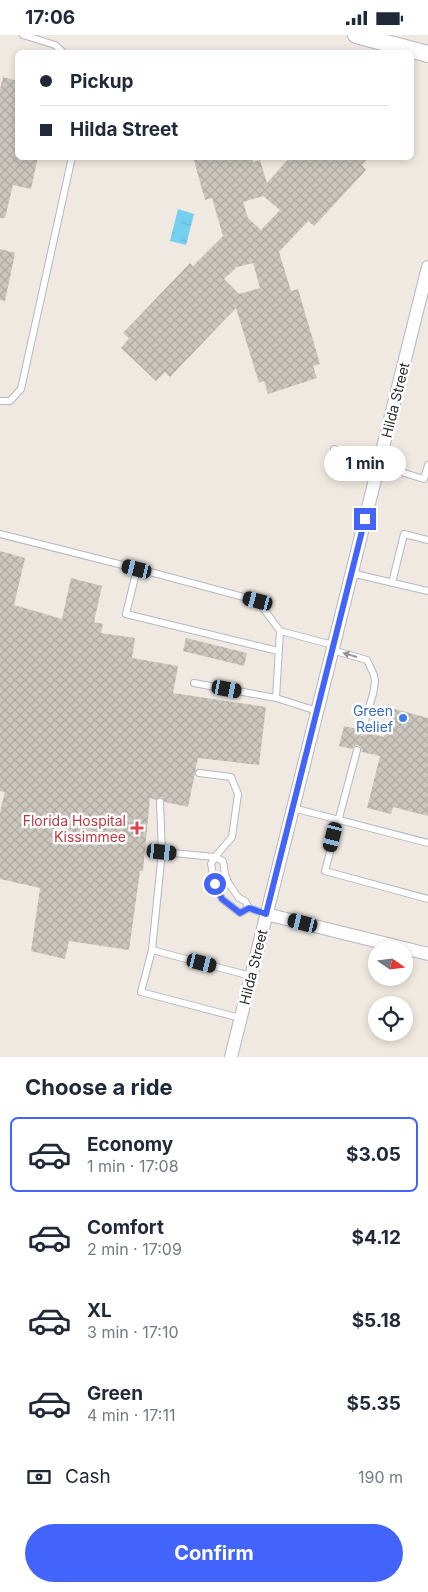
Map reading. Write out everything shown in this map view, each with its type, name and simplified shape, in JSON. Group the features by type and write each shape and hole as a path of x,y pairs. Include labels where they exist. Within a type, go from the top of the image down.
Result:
{"street":[{"path":"356,35 428,53"},
{"name":"Hilda Street","path":"231,1057 428,267"},
{"path":"266,914 428,954"}],"lane":[{"path":"24,35 55,45 61,50"},
{"path":"0,401 10,401 21,389 71,160"},
{"path":"334,449 378,465 426,479 428,465"},
{"path":"0,534 258,601 280,631 367,660 375,682 362,731"},
{"path":"392,583 404,534 428,540"},
{"path":"137,569 126,613 278,651"},
{"path":"351,573 428,591"},
{"path":"276,698 280,631"},
{"path":"194,683 276,698 317,711"},
{"path":"357,750 325,871 428,899"},
{"path":"199,773 231,777 238,794 232,837 211,864 215,884 222,899 240,913 249,908"},
{"path":"160,801 162,852 152,950 141,992 240,1018"},
{"path":"293,809 428,843"},
{"path":"162,852 215,857 223,861 229,884 239,898 245,901 249,908 266,914"},
{"path":"152,950 251,976"}],"water":[{"path":"178,209 194,214 186,245 170,241"}],"building":[{"path":"3,77 15,80 15,160 37,160 31,189 13,185 5,218 0,218 0,89"},
{"path":"194,160 253,160 253,162 260,160 267,183 287,160 366,160 362,165 366,170 314,226 308,221 279,252 291,291 298,289 320,364 313,366 317,378 268,394 264,381 259,383 236,308 170,377 165,372 156,381 121,348 129,338 123,333 190,263 193,266 223,236 212,198 205,200","holes":["263,196 280,210 261,230 248,218 243,202","253,263 260,288 239,294 224,279 237,267"]},
{"path":"0,249 15,253 5,301 0,300"},
{"path":"0,551 25,558 14,605 62,619 71,578 102,586 94,622 103,624 101,633 135,638 132,658 178,666 173,693 266,707 259,765 198,758 188,807 165,802 162,797 156,800 150,798 143,871 140,871 129,950 69,941 65,959 31,951 40,888 0,879 0,812 5,792 0,791"},
{"path":"186,638 247,653 244,666 183,651"},
{"path":"391,708 428,718 428,816 393,807 391,814 367,808 380,756 362,752 361,747 358,745 352,749 339,746 344,726 357,729 358,734 361,736 367,732 384,737"}],"place":[{"name":"Green Relief","path":"403,718"},
{"name":"Florida Hospital Kissimmee","path":"137,828"}],"route":[{"path":"215,884 222,899 240,913 249,908 266,914 365,519"}]}
